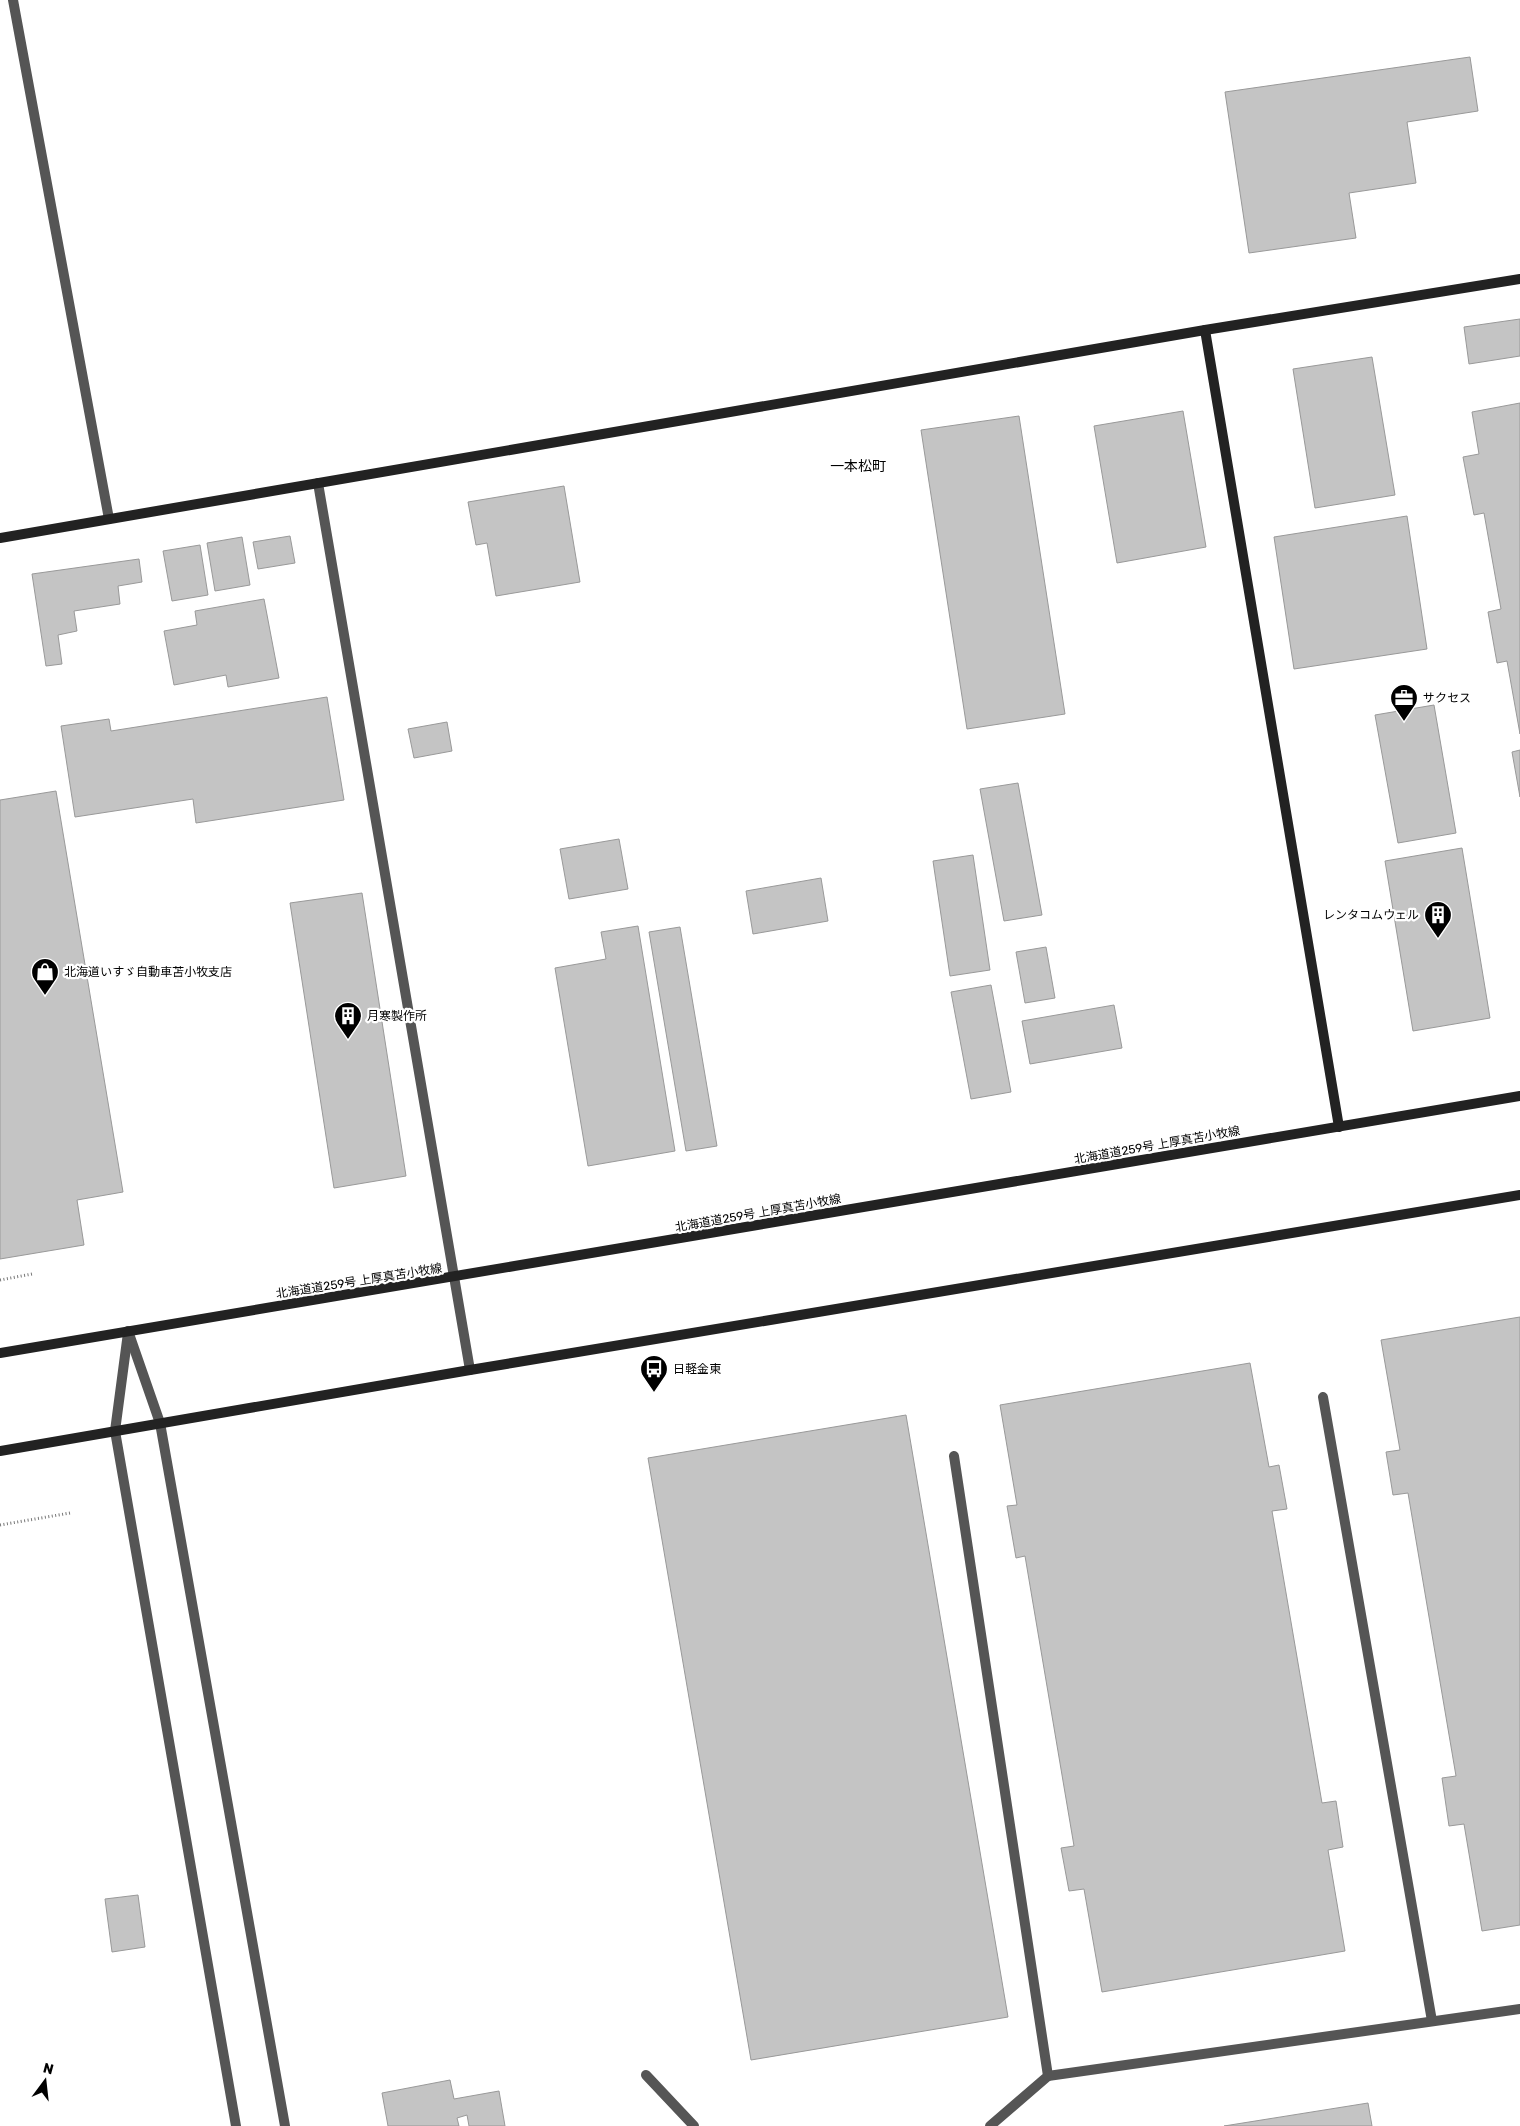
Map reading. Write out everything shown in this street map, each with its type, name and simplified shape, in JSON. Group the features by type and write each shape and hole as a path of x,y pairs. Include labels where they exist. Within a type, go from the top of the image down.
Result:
{"main road":[{"path":"0,538 1205,330 1520,279"},
{"path":"1205,330 1339,1127"},
{"name":"北海道道259号 上厚真苫小牧線","path":"0,1354 1520,1096"},
{"path":"0,1451 470,1370 1520,1195"}],"street":[{"path":"13,0 109,519"},
{"path":"318,484 470,1370"},
{"path":"128,1331 160,1423 285,2126"},
{"path":"128,1331 115,1431 236,2126"},
{"path":"1323,1397 1432,2021"},
{"path":"954,1456 1048,2076"},
{"path":"990,2126 1048,2076 1520,2009"},
{"path":"646,2075 694,2126"}],"path":[{"path":"0,1280 32,1274"},
{"path":"0,1525 70,1513"}],"building":[{"path":"1470,57 1478,111 1407,122 1416,183 1349,193 1356,238 1249,253 1225,92"},
{"path":"1520,319 1520,356 1469,364 1464,327"},
{"path":"1372,357 1395,495 1315,508 1293,369"},
{"path":"1520,403 1520,734 1507,661 1497,663 1488,612 1501,609 1484,513 1474,515 1463,457 1479,454 1472,412"},
{"path":"1183,411 1206,547 1117,563 1094,426"},
{"path":"1019,416 1065,714 967,729 921,430"},
{"path":"564,486 580,582 496,596 487,543 476,545 468,502"},
{"path":"1407,516 1427,649 1294,669 1274,537"},
{"path":"290,536 295,563 258,569 253,542"},
{"path":"242,537 250,585 215,591 207,543"},
{"path":"200,545 208,595 172,601 163,551"},
{"path":"139,559 142,582 118,586 120,604 74,611 77,631 58,635 62,664 46,666 32,574"},
{"path":"264,599 279,678 228,687 226,675 174,685 164,631 197,625 195,611"},
{"path":"327,697 344,800 196,823 193,799 75,817 61,726 109,719 111,731"},
{"path":"1434,705 1456,833 1398,843 1375,715"},
{"path":"447,722 452,751 414,758 408,729"},
{"path":"1520,750 1520,797 1512,752"},
{"path":"1018,783 1042,915 1004,921 980,789"},
{"name":"北海道いすゞ自動車苫小牧支店","path":"56,791 123,1192 77,1200 84,1245 0,1259 0,800"},
{"path":"619,839 628,889 569,899 560,849"},
{"name":"レンタコムウェル","path":"1462,848 1490,1018 1413,1031 1385,861"},
{"path":"973,855 990,970 950,976 933,861"},
{"path":"821,878 828,921 753,934 746,891"},
{"name":"月寒製作所","path":"362,893 406,1176 334,1188 290,903"},
{"path":"638,926 675,1151 588,1166 555,968 606,959 601,932"},
{"path":"680,927 717,1146 686,1151 649,932"},
{"path":"1046,947 1055,998 1025,1003 1016,952"},
{"path":"991,985 1011,1092 971,1099 951,992"},
{"path":"1114,1005 1122,1048 1030,1064 1022,1021"},
{"path":"1520,1317 1520,1925 1482,1931 1464,1824 1449,1826 1442,1778 1456,1776 1408,1493 1393,1495 1386,1452 1400,1450 1381,1340"},
{"path":"1250,1363 1269,1467 1279,1465 1287,1509 1272,1511 1322,1803 1336,1801 1343,1847 1328,1850 1345,1951 1102,1992 1084,1889 1069,1891 1061,1848 1074,1846 1025,1556 1016,1558 1007,1506 1017,1505 1000,1405"},
{"path":"906,1415 1008,2017 751,2060 648,1458"},
{"path":"138,1895 145,1947 112,1952 105,1899"},
{"path":"450,2080 454,2099 499,2091 505,2126 469,2126 467,2115 457,2118 459,2126 388,2126 382,2093"},
{"path":"1368,2103 1372,2126 1224,2126"}],"place":[{"name":"サクセス","path":"1404,722"},
{"name":"レンタコムウェル","path":"1438,939"},
{"name":"北海道いすゞ自動車苫小牧支店","path":"45,996"},
{"name":"月寒製作所","path":"348,1040"},
{"name":"日軽金東","path":"654,1393"}],"district":[{"name":"一本松町","path":"858,466"}]}
